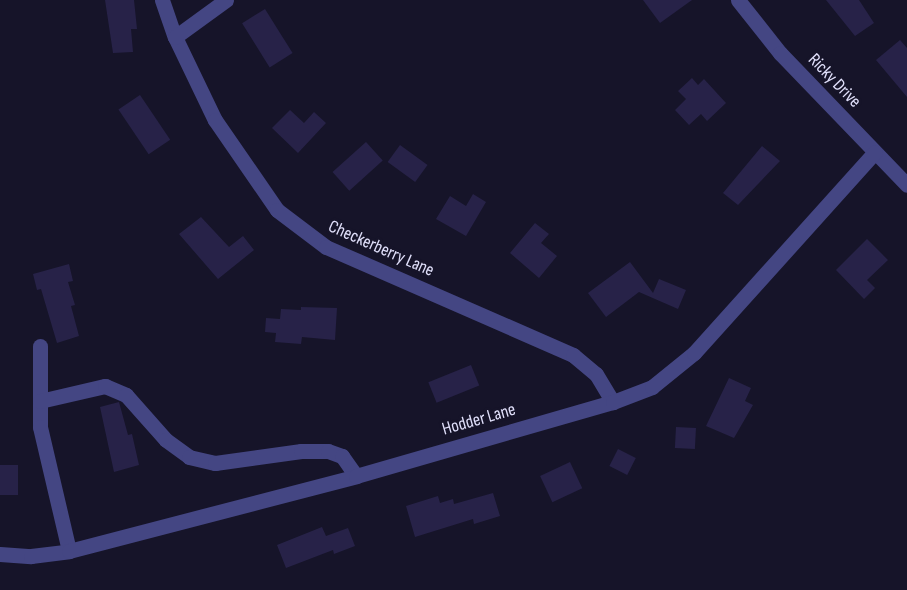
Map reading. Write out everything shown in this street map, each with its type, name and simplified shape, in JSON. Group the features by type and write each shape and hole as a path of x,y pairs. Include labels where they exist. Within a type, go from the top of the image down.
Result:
{"street":[{"name":"Checkerberry Lane","path":"162,0 175,37 236,155 262,193 292,223 326,247 573,355 596,374 613,402"},
{"path":"175,37 226,0"},
{"name":"Ricky Drive","path":"738,0 780,53 907,185"},
{"name":"Hodder Lane","path":"0,554 31,556 69,551 356,476 613,402 652,387 678,369 875,152"},
{"path":"40,346 43,447 69,551"},
{"path":"40,401 105,386 126,395 166,440 189,457 215,463 301,451 328,451 342,456 356,476"}],"building":[{"path":"105,0 134,0 137,29 131,29 133,52 113,53"},
{"path":"643,0 692,0 660,23"},
{"path":"826,0 859,0 874,23 855,36"},
{"path":"265,9 293,53 270,67 242,23"},
{"path":"900,40 907,48 907,97 876,60"},
{"path":"692,78 698,85 704,79 726,103 707,121 701,114 689,125 675,110 686,99 678,91"},
{"path":"140,95 170,140 149,154 118,110"},
{"path":"290,110 304,123 314,112 326,123 298,153 272,128"},
{"path":"366,142 383,161 349,191 333,172"},
{"path":"400,145 428,165 415,182 388,162"},
{"path":"762,146 780,161 738,205 723,193"},
{"path":"473,194 486,202 466,236 436,219 450,196 466,206"},
{"path":"201,217 229,247 243,236 254,250 218,279 179,234"},
{"path":"535,223 549,234 541,243 557,256 539,278 510,253"},
{"path":"867,239 888,260 867,280 875,288 864,299 836,270"},
{"path":"630,262 653,293 659,279 686,290 678,309 639,292 606,317 588,293"},
{"path":"69,264 73,281 68,282 75,305 71,306 79,336 57,343 41,289 37,290 33,274"},
{"path":"301,307 337,308 335,340 302,337 301,344 275,342 276,333 265,332 266,318 280,319 281,309 301,310"},
{"path":"471,365 479,385 437,403 428,382"},
{"path":"729,378 751,388 745,401 753,405 734,438 706,426"},
{"path":"119,402 128,435 132,434 139,465 114,472 100,407"},
{"path":"676,427 696,428 695,449 675,448"},
{"path":"618,449 636,458 627,475 609,466"},
{"path":"570,462 582,488 552,502 540,476"},
{"path":"0,465 18,465 18,495 0,495"},
{"path":"493,493 500,516 474,524 473,519 415,537 406,506 438,496 440,503 453,499 454,504"},
{"path":"322,527 326,536 348,528 355,546 334,554 333,550 286,568 277,545"}]}
